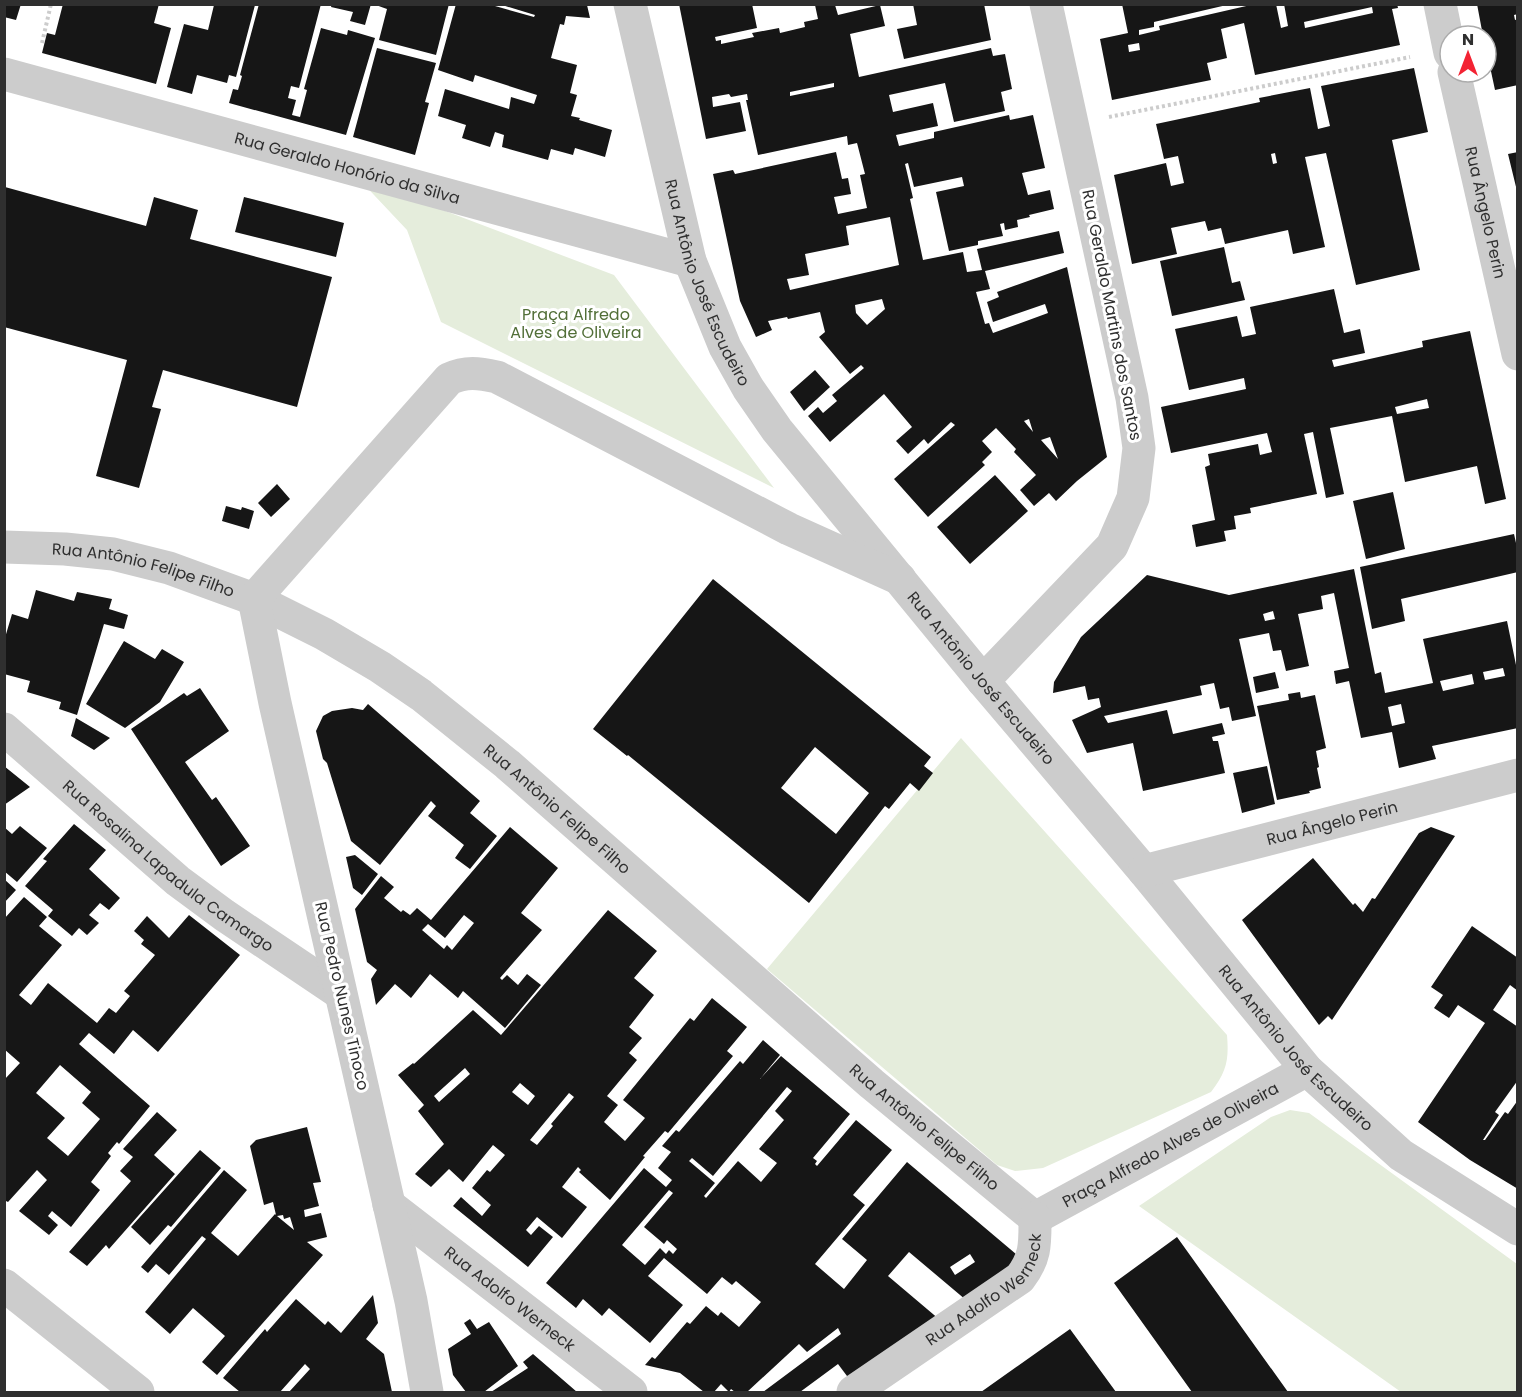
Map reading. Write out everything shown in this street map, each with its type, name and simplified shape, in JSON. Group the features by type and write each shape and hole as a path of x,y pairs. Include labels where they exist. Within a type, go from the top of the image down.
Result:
{"street":[{"name":"Rua Antônio José Escudeiro","path":"630,4 690,261 725,347 748,388 777,430 983,681 1144,870 1307,1070 1401,1155 1495,1213 1518,1230"},
{"name":"Rua Geraldo Martins dos Santos","path":"983,681 1112,546 1133,498 1139,448 1132,398 1046,4"},
{"path":"1440,4 1444,24"},
{"name":"Rua Geraldo Honório da Silva","path":"4,74 690,261"},
{"name":"Rua Ângelo Perin","path":"1457,84 1518,354"},
{"path":"254,599 449,380 461,374 477,372 497,377 789,529 900,579"},
{"name":"Rua Antônio Felipe Filho","path":"4,548 65,549 113,554 170,568 254,599 324,634 380,667 421,695 507,764 873,1084 1035,1218"},
{"name":"Rua Pedro Nunes Tinoco","path":"254,599 275,703 411,1301 427,1392"},
{"name":"Rua Rosalina Lapadula Camargo","path":"4,729 178,880 232,921 340,993"},
{"name":"Rua Ângelo Perin","path":"1144,870 1518,775"},
{"name":"Praça Alfredo Alves de Oliveira","path":"1035,1218 1307,1070"},
{"name":"Rua Adolfo Werneck","path":"389,1204 631,1392"},
{"name":"Rua Adolfo Werneck","path":"853,1392 1020,1278 1030,1264 1035,1245 1035,1218"},
{"path":"4,1286 138,1392"}],"path":[{"path":"1073,124 1438,53"}],"green space":[{"name":"Praça Alfredo Alves de Oliveira","path":"358,178 614,275 774,488 441,322 407,230"},
{"path":"961,738 1227,1035 1226,1065 1221,1078 1211,1092 1043,1168 1015,1171 997,1165 767,969"},
{"path":"1290,1110 1309,1113 1517,1264 1517,1392 1401,1392 1139,1206 1271,1117"}],"building":[{"path":"4,4 21,4 16,20 4,17"},
{"path":"63,4 159,4 154,23 171,28 156,84 42,53 47,33 55,35"},
{"path":"259,4 321,4 299,88 291,86 288,98 296,100 292,115 300,117 307,90 304,89 321,28 347,35 348,30 375,38 346,135 229,103 233,89 238,90"},
{"path":"332,4 371,4 365,25 350,21 353,12 331,7"},
{"path":"373,4 449,4 436,55 379,40 387,9"},
{"path":"456,4 488,4 534,17 535,15 502,5 587,5 590,18 566,16 564,25 560,24 551,58 577,65 570,93 577,95 571,116 612,130 605,157 575,148 573,155 551,149 548,160 502,147 504,135 495,132 490,147 462,138 466,125 438,116 445,89 509,109 511,97 534,104 537,95 475,75 473,82 438,70"},
{"path":"679,4 752,4 757,28 715,37 716,41 721,40 721,44 754,37 752,33 779,28 780,33 805,27 804,22 818,19 815,5 835,5 838,15 880,5 885,26 850,34 859,77 991,48 993,56 1005,54 1012,89 1001,92 1005,111 954,122 945,83 889,95 893,112 933,103 938,126 896,135 899,146 934,138 934,132 1009,115 1010,120 1033,115 1045,168 1022,173 1028,195 1050,190 1054,209 1017,220 1018,227 1005,230 1004,223 1000,224 1003,236 978,241 978,245 949,251 936,192 964,186 962,177 914,187 908,163 905,164 923,260 963,252 967,272 982,270 977,249 1059,231 1064,253 985,271 990,289 976,292 985,324 989,323 993,333 1048,313 1045,304 993,322 987,302 999,297 997,292 1067,267 1107,457 1056,501 1049,493 1034,506 1020,490 1036,475 1014,452 1016,449 996,428 982,441 992,452 982,462 985,465 928,517 894,479 955,425 951,422 928,444 924,439 908,454 896,441 912,427 884,394 830,442 808,416 818,407 823,413 837,401 832,395 864,368 861,365 850,374 819,337 825,332 820,312 768,321 772,330 756,337 740,301 713,174 733,170 735,174 836,152 842,179 848,178 851,194 834,197 838,214 867,208 860,175 865,174 857,143 848,145 847,136 758,155 746,100 748,100 747,94 712,97 713,107 740,102 746,131 706,139","holes":["834,83 834,87 790,96 790,92","890,217 899,265 790,290 787,279 809,275 805,254 849,245 846,226","882,299 885,309 867,325 856,313 855,305","1029,419 1033,432 1024,421","1050,437 1058,459 1041,440"]},
{"path":"913,4 984,4 991,40 904,59 897,29 917,25"},
{"path":"1122,4 1231,4 1154,22 1154,27 1139,30 1139,35 1160,30 1159,26 1255,4 1276,4 1281,28 1288,26 1284,4 1397,4 1398,8 1392,9 1400,45 1255,75 1244,23 1221,29 1227,58 1207,63 1211,80 1112,100 1100,39 1128,33","holes":["1372,7 1373,13 1305,28 1304,22","1139,43 1140,50 1129,52 1128,45"]},
{"path":"1477,4 1518,4 1518,14 1514,15 1515,20 1518,19 1518,85 1495,90 1494,84 1498,84 1498,24 1481,24"},
{"path":"214,5 255,5 236,77 229,75 227,83 197,75 192,94 167,87 184,24 208,30"},
{"path":"377,48 436,63 425,102 429,103 415,155 353,137"},
{"path":"1414,68 1428,132 1392,140 1420,270 1356,285 1326,153 1305,157 1325,247 1293,254 1288,230 1225,244 1221,228 1208,231 1205,221 1171,228 1177,254 1132,264 1114,175 1166,163 1171,186 1184,183 1178,156 1164,159 1156,124 1260,102 1259,98 1310,88 1318,129 1330,126 1321,86","holes":["1275,153 1277,163 1273,164 1271,154"]},
{"path":"1518,152 1518,191 1517,191 1508,154"},
{"path":"5,187 146,226 154,197 198,210 190,239 332,277 297,407 163,370 152,407 161,409 139,488 96,476 127,360 4,327"},
{"path":"244,197 344,223 336,257 235,232"},
{"path":"1224,247 1232,283 1240,281 1245,300 1172,316 1160,261"},
{"path":"1334,289 1344,333 1360,329 1365,353 1332,360 1334,367 1423,347 1422,341 1470,331 1506,499 1485,504 1477,466 1405,482 1392,416 1330,428 1344,494 1326,498 1313,432 1304,434 1317,494 1250,508 1251,513 1234,516 1236,529 1224,531 1226,541 1196,547 1192,525 1215,520 1205,467 1210,465 1208,454 1258,444 1260,455 1272,452 1267,433 1171,453 1161,407 1246,389 1244,378 1189,390 1175,329 1237,316 1242,337 1256,334 1250,307","holes":["1427,399 1429,408 1397,414 1395,407"]},
{"path":"815,370 830,387 804,411 790,392"},
{"path":"995,475 1028,511 970,564 937,527"},
{"path":"277,484 290,499 271,517 258,503"},
{"path":"1393,492 1405,549 1366,559 1353,501"},
{"path":"226,506 241,510 242,507 254,511 249,529 222,521"},
{"path":"1514,534 1518,552 1518,572 1401,599 1405,621 1372,629 1360,567"},
{"path":"1354,569 1375,674 1381,672 1385,693 1433,683 1423,639 1507,621 1516,665 1518,665 1518,728 1432,746 1436,759 1399,768 1392,732 1361,738 1349,681 1336,684 1334,671 1349,668 1334,593 1321,596 1323,609 1298,614 1309,666 1286,671 1281,650 1273,651 1269,633 1239,639 1256,716 1232,721 1229,707 1220,709 1214,683 1200,686 1202,695 1104,716 1108,723 1167,710 1173,734 1222,723 1225,734 1212,737 1213,741 1218,741 1225,773 1143,791 1133,743 1087,753 1072,720 1101,707 1099,698 1088,700 1085,686 1053,693 1054,682 1081,637 1147,575 1229,595","holes":["1273,611 1275,619 1265,621 1263,614","1503,668 1505,676 1485,680 1483,672","1472,674 1474,684 1443,691 1440,681","1401,704 1405,723 1392,726 1388,707"]},
{"path":"713,579 931,757 924,766 933,773 919,791 910,783 889,809 885,806 809,903 593,729","holes":["815,747 869,793 836,834 781,788"]},
{"path":"36,590 74,601 77,592 112,599 109,609 128,615 124,629 104,624 77,715 59,709 61,702 27,692 30,681 4,674 4,641 12,614 28,619"},
{"path":"124,641 155,659 162,649 184,662 160,702 125,728 86,704"},
{"path":"1275,672 1279,688 1256,693 1253,677"},
{"path":"200,688 229,731 185,762 212,800 216,797 250,846 221,866 131,729 184,693 187,696"},
{"path":"1300,692 1301,698 1315,695 1326,748 1316,751 1321,788 1309,791 1310,793 1277,800 1257,706 1289,700 1288,694"},
{"path":"368,704 480,801 470,813 497,836 470,869 455,858 464,845 428,816 436,806 431,801 380,865 351,841 327,763 323,759 316,731 323,716 332,711 352,708 363,710"},
{"path":"76,718 110,738 94,750 71,736"},
{"path":"4,766 30,787 4,805"},
{"path":"1267,766 1275,804 1242,813 1233,773"},
{"path":"74,824 106,850 89,869 120,898 109,910 100,903 89,915 99,923 87,935 79,928 72,936 48,916 53,910 25,886 47,861 43,859"},
{"path":"20,826 47,848 17,882 4,871 4,827 12,834"},
{"path":"510,827 558,868 521,913 542,930 500,978 502,980 507,975 518,985 527,974 541,985 505,1028 463,991 458,998 430,974 411,998 395,984 376,1005 371,979 377,970 367,962 355,909 381,876 394,887 384,898 401,912 403,910 410,915 417,908 431,920","holes":["464,915 474,923 452,950 447,945 444,949 422,930 428,924 445,938"]},
{"path":"1431,827 1455,836 1332,1020 1328,1016 1319,1025 1242,920 1313,858 1353,905 1355,903 1363,912 1372,898 1375,899 1419,833"},
{"path":"355,855 378,874 362,895 353,888 346,857"},
{"path":"4,879 16,890 4,903"},
{"path":"24,897 47,917 39,926 62,945 19,995 31,1005 48,983 97,1023 109,1008 116,1013 130,996 124,991 155,955 141,944 144,940 134,931 147,916 169,938 189,915 240,955 158,1052 133,1030 114,1054 89,1033 79,1044 150,1106 119,1144 117,1142 108,1153 111,1156 91,1182 100,1190 71,1227 52,1211 48,1216 58,1225 49,1235 19,1211 47,1180 37,1170 8,1202 4,1200 4,1080 20,1063 4,1049 4,919","holes":["60,1065 91,1092 82,1103 100,1119 68,1156 47,1138 65,1118 36,1093"]},
{"path":"608,910 657,951 634,978 654,995 629,1027 642,1038 629,1053 637,1060 607,1096 618,1105 604,1122 625,1141 645,1118 623,1100 690,1018 694,1021 712,998 747,1027 727,1051 733,1056 668,1133 665,1131 643,1156 645,1157 610,1200 579,1172 581,1170 578,1167 562,1187 587,1207 562,1238 537,1217 526,1230 531,1235 539,1226 553,1237 528,1267 453,1206 461,1197 482,1216 491,1205 472,1188 487,1170 490,1172 505,1155 493,1145 463,1182 449,1169 431,1187 415,1174 444,1144 418,1111 424,1105 398,1075 414,1064 473,1010 501,1035","holes":["465,1068 470,1074 439,1102 434,1096","520,1083 535,1096 528,1105 512,1092","569,1093 574,1097 537,1145 530,1140"]},
{"path":"1472,926 1518,958 1518,991 1510,985 1493,1010 1518,1027 1518,1080 1495,1112 1499,1115 1483,1140 1505,1112 1508,1114 1518,1100 1518,1189 1470,1160 1418,1122 1485,1023 1458,1005 1449,1018 1434,1008 1443,995 1431,987"},
{"path":"763,1040 780,1055 760,1079 781,1056 850,1114 813,1158 817,1161 815,1164 817,1166 856,1120 892,1150 853,1195 865,1205 815,1264 844,1289 867,1260 842,1239 907,1162 1022,1259 966,1300 909,1252 888,1276 940,1320 853,1384 838,1364 800,1392 763,1392 841,1334 838,1328 807,1352 799,1344 747,1392 735,1392 731,1389 729,1392 721,1384 714,1392 704,1392 680,1373 645,1365 652,1357 655,1359 687,1322 690,1324 706,1306 718,1316 721,1312 739,1327 761,1302 736,1281 732,1285 722,1277 707,1294 664,1258 648,1276 683,1305 650,1343 609,1308 602,1316 583,1299 576,1308 546,1283 644,1168 666,1187 672,1180 658,1168 671,1152 662,1146 676,1130 679,1132 740,1061 743,1064","holes":["787,1087 792,1091 775,1111 784,1120 759,1149 777,1163 761,1182 738,1161 706,1198 704,1196 715,1183 689,1161 692,1158 713,1176","669,1190 673,1193 644,1227 664,1244 667,1240 677,1249 673,1254 669,1250 666,1254 660,1248 645,1265 622,1245","970,1254 975,1262 955,1275 950,1267"]},
{"path":"157,1112 177,1130 154,1155 175,1174 109,1249 106,1245 87,1266 69,1252 131,1181 120,1171 133,1157 123,1149"},
{"path":"307,1127 321,1182 313,1183 319,1206 304,1210 305,1217 321,1213 327,1237 307,1242 323,1255 217,1375 202,1362 225,1336 193,1308 170,1334 145,1312 206,1239 202,1236 169,1275 156,1264 148,1273 141,1267 224,1170 247,1190 211,1233 238,1256 276,1215 273,1202 264,1205 250,1146 256,1140","holes":["283,1215 284,1219 290,1217 294,1230 277,1216"]},
{"path":"200,1150 221,1168 171,1227 168,1225 150,1245 131,1227"},
{"path":"1177,1237 1288,1392 1192,1392 1114,1283"},
{"path":"373,1295 378,1323 366,1339 384,1354 392,1392 289,1392 310,1369 305,1364 280,1392 240,1392 223,1378 265,1329 267,1332 296,1299 325,1325 328,1321 341,1333"},
{"path":"470,1319 477,1329 489,1322 518,1366 484,1392 466,1392 453,1375 448,1349 471,1334 464,1323"},
{"path":"1070,1329 1116,1392 981,1392"},
{"path":"533,1354 577,1392 491,1392 528,1368 523,1362"}]}
